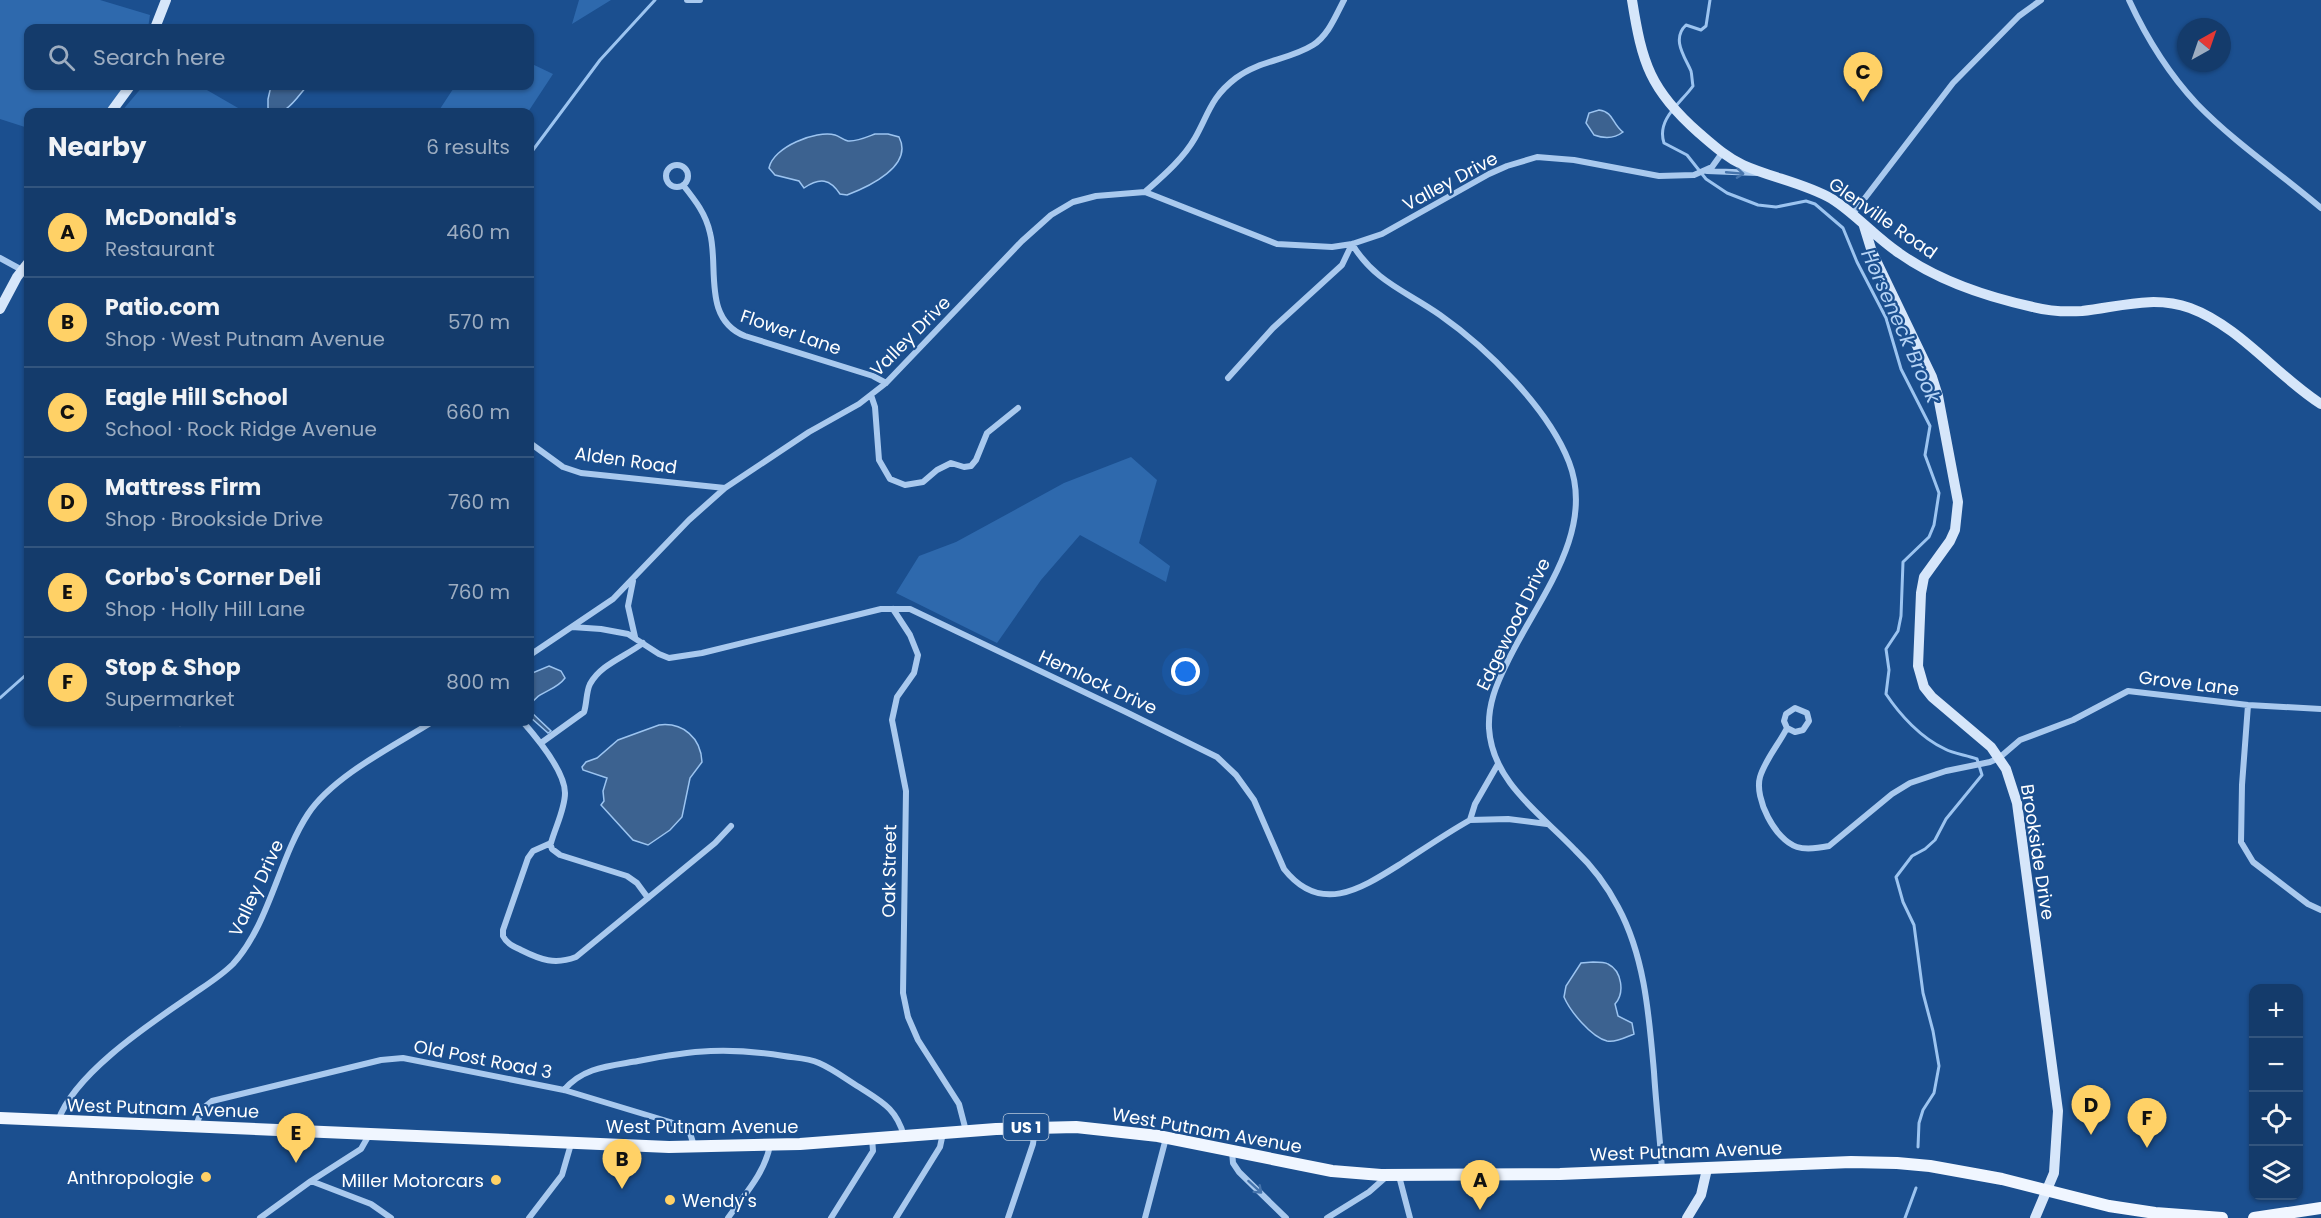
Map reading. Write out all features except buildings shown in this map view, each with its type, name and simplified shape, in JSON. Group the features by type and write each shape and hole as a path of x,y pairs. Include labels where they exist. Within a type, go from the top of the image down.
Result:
{"main road":[{"name":"West Putnam Avenue","path":"0,1118 572,1144 694,1147 770,1145 1035,1127 1076,1127 1166,1138 1332,1171 1394,1175 1527,1175 1851,1162 1897,1163 1978,1174 2109,1206 2186,1217 2222,1218"},
{"path":"2254,1218 2321,1208"}],"street":[{"path":"157,24 166,0"},
{"path":"687,0 700,0"},
{"path":"1145,192 1185,153 1213,100 1221,92 1253,67 1314,45 1329,27 1344,0"},
{"name":"Glenville Road","path":"1632,0 1649,72 1655,86 1678,114 1722,153 1763,173 1820,193 1921,267 1979,291 2033,307 2066,311 2151,301 2187,307 2222,325 2298,388 2321,404"},
{"path":"1852,215 1953,82 2019,16 2041,0"},
{"path":"2129,0 2156,50 2195,102 2241,144 2321,208"},
{"path":"114,108 127,90"},
{"path":"1701,173 1712,167 1722,153"},
{"name":"Valley Drive","path":"534,652 613,599 689,520 725,489 809,432 859,404 886,383 1023,241 1051,215 1073,202 1096,196 1145,192 1277,244 1332,247 1352,244 1382,234 1468,185 1507,166 1537,157 1574,160 1659,176 1763,173"},
{"name":"Flower Lane","path":"683,185 702,209 711,234 713,292 729,326 745,336 873,376 886,383"},
{"name":"Brookside Drive","path":"1864,226 1872,252 1932,376 1938,396 1958,502 1958,518 1950,541 1924,577 1918,632 1918,666 1924,687 1932,697 1984,740 1995,760 2011,780 2017,803 2057,1095 2054,1173 2035,1218"},
{"path":"1228,378 1274,327 1342,265 1352,244"},
{"name":"Edgewood Drive","path":"1352,244 1361,260 1381,279 1439,315 1493,358 1520,387 1546,423 1561,446 1573,474 1575,518 1567,546 1510,655 1492,701 1489,726 1498,764 1512,786 1574,849 1605,886 1617,905 1632,940 1642,976 1648,1016 1662,1171"},
{"path":"0,258 24,266"},
{"path":"0,309 24,268"},
{"path":"871,395 875,407 879,460 890,479 905,485 923,482 937,470 951,463 964,467 971,466 976,460 987,433 1018,408"},
{"name":"Alden Road","path":"534,446 563,466 581,473 725,489"},
{"path":"635,578 629,594 628,606 635,637"},
{"name":"Hemlock Drive","path":"572,627 601,629 635,637 659,654 669,658 714,650 881,609 910,609 1216,757 1236,775 1254,800 1284,868 1299,885 1323,895 1338,895 1365,886 1470,820 1509,819 1548,824"},
{"name":"Oak Street","path":"893,609 910,635 918,655 914,673 897,698 891,720 906,791 903,993 908,1017 918,1040 959,1104 966,1131"},
{"path":"541,743 584,712 589,686 601,669 632,652 643,643"},
{"name":"Grove Lane","path":"1995,760 2020,740 2073,720 2128,691 2248,705 2321,709"},
{"path":"2248,705 2242,785 2241,842 2253,862 2308,904 2321,910"},
{"path":"1787,728 1795,732 1803,730 1809,721 1807,714 1801,709 1789,711 1785,717 1787,728 1763,771 1759,791 1773,828 1797,848 1829,846 1892,794 1910,783 1946,771 1995,760"},
{"name":"Valley Drive","path":"58,1121 62,1108 73,1092 94,1070 232,965 253,934 302,824 324,795 347,776 426,726"},
{"path":"526,726 541,743 563,782 565,794 550,843 552,849 560,855 627,876 648,898"},
{"path":"1470,820 1475,804 1498,764"},
{"path":"550,843 533,851 528,858 502,936 509,944 545,961 566,961 576,957 715,843 731,826"},
{"path":"564,1090 578,1076 595,1068 685,1051 723,1049 770,1054 820,1064 855,1084 884,1103 894,1113 900,1121 904,1136"},
{"name":"Old Post Road 3","path":"196,1127 202,1109 212,1101 393,1058 417,1060 564,1090 679,1126 690,1132 694,1147"},
{"path":"1008,1218 1033,1144 1035,1127"},
{"path":"896,1218 940,1147 943,1133"},
{"path":"260,1218 310,1181 361,1149 369,1134"},
{"path":"831,1218 873,1151 872,1138"},
{"path":"1145,1218 1166,1138"},
{"path":"529,1218 562,1174 572,1144"},
{"path":"728,1218 762,1171 770,1145"},
{"path":"1232,1151 1233,1163 1239,1172 1286,1218"},
{"path":"1687,1218 1701,1195 1707,1169"},
{"path":"1327,1218 1394,1175 1410,1218"},
{"path":"310,1181 371,1204 391,1218"}],"shaded area":[{"path":"0,0 100,0 150,15 149,24 24,24 24,90 121,90 109,108 24,108 24,127 0,119"},
{"path":"579,0 611,0 572,24"},
{"path":"534,65 553,74 531,108 441,108 452,90 534,90"},
{"path":"140,90 207,90 238,108 124,108"},
{"path":"270,90 304,90 288,108 268,108"},
{"path":"1599,110 1608,113 1623,132 1609,138 1594,135 1586,123 1589,113"},
{"path":"827,134 851,141 875,134 899,137 902,147 900,157 887,174 847,195 840,194 832,185 824,181 815,182 804,188 799,181 775,175 769,168 778,153 807,138"},
{"path":"1131,457 1157,480 1139,543 1170,566 1166,582 1080,535 1041,580 997,643 896,593 919,556 956,542 1064,483"},
{"path":"549,666 561,671 565,678 561,683 534,700 534,672"},
{"path":"534,715 551,731 548,733 534,721"},
{"path":"659,725 676,726 689,733 698,746 702,762 690,778 682,817 670,830 648,845 633,840 601,805 604,801 603,791 607,778 583,770 582,767 586,762 597,758 618,740"},
{"path":"1581,963 1607,963 1613,967 1619,977 1621,988 1615,1004 1618,1016 1632,1023 1634,1034 1614,1041 1601,1039 1582,1023 1567,1003 1564,997 1566,986"}],"waterway":[{"path":"534,149 600,60 655,0"},
{"name":"Horseneck Brook","path":"1710,0 1706,26 1701,30 1686,25 1680,36 1679,42 1691,71 1693,86 1666,119 1662,134 1664,143 1687,155 1706,179 1727,193 1758,205 1776,207 1806,201 1815,204 1843,228 1857,262 1886,318 1901,369 1930,426 1925,455 1939,493 1934,525 1929,537 1903,562 1901,616 1898,631 1886,649 1889,670 1886,694 1904,718 1928,739 1949,751 1977,759 1982,775 1946,819 1935,840 1912,856 1896,877 1903,902 1914,925 1923,993 1939,1066 1934,1093 1923,1110 1919,1123 1918,1147"},
{"path":"0,698 24,677"},
{"name":"Horseneck Brook","path":"1905,1218 1916,1188"}],"place":[{"name":"Eagle Hill School","path":"1863,102"},
{"name":"Mattress Firm","path":"2091,1135"},
{"name":"Stop & Shop","path":"2147,1148"},
{"name":"Corbo's Corner Deli","path":"296,1163"},
{"name":"Anthropologie","path":"206,1177"},
{"name":"Miller Motorcars","path":"496,1180"},
{"name":"Patio.com","path":"622,1189"},
{"name":"Wendy's","path":"670,1200"},
{"name":"McDonald's","path":"1480,1210"}]}
